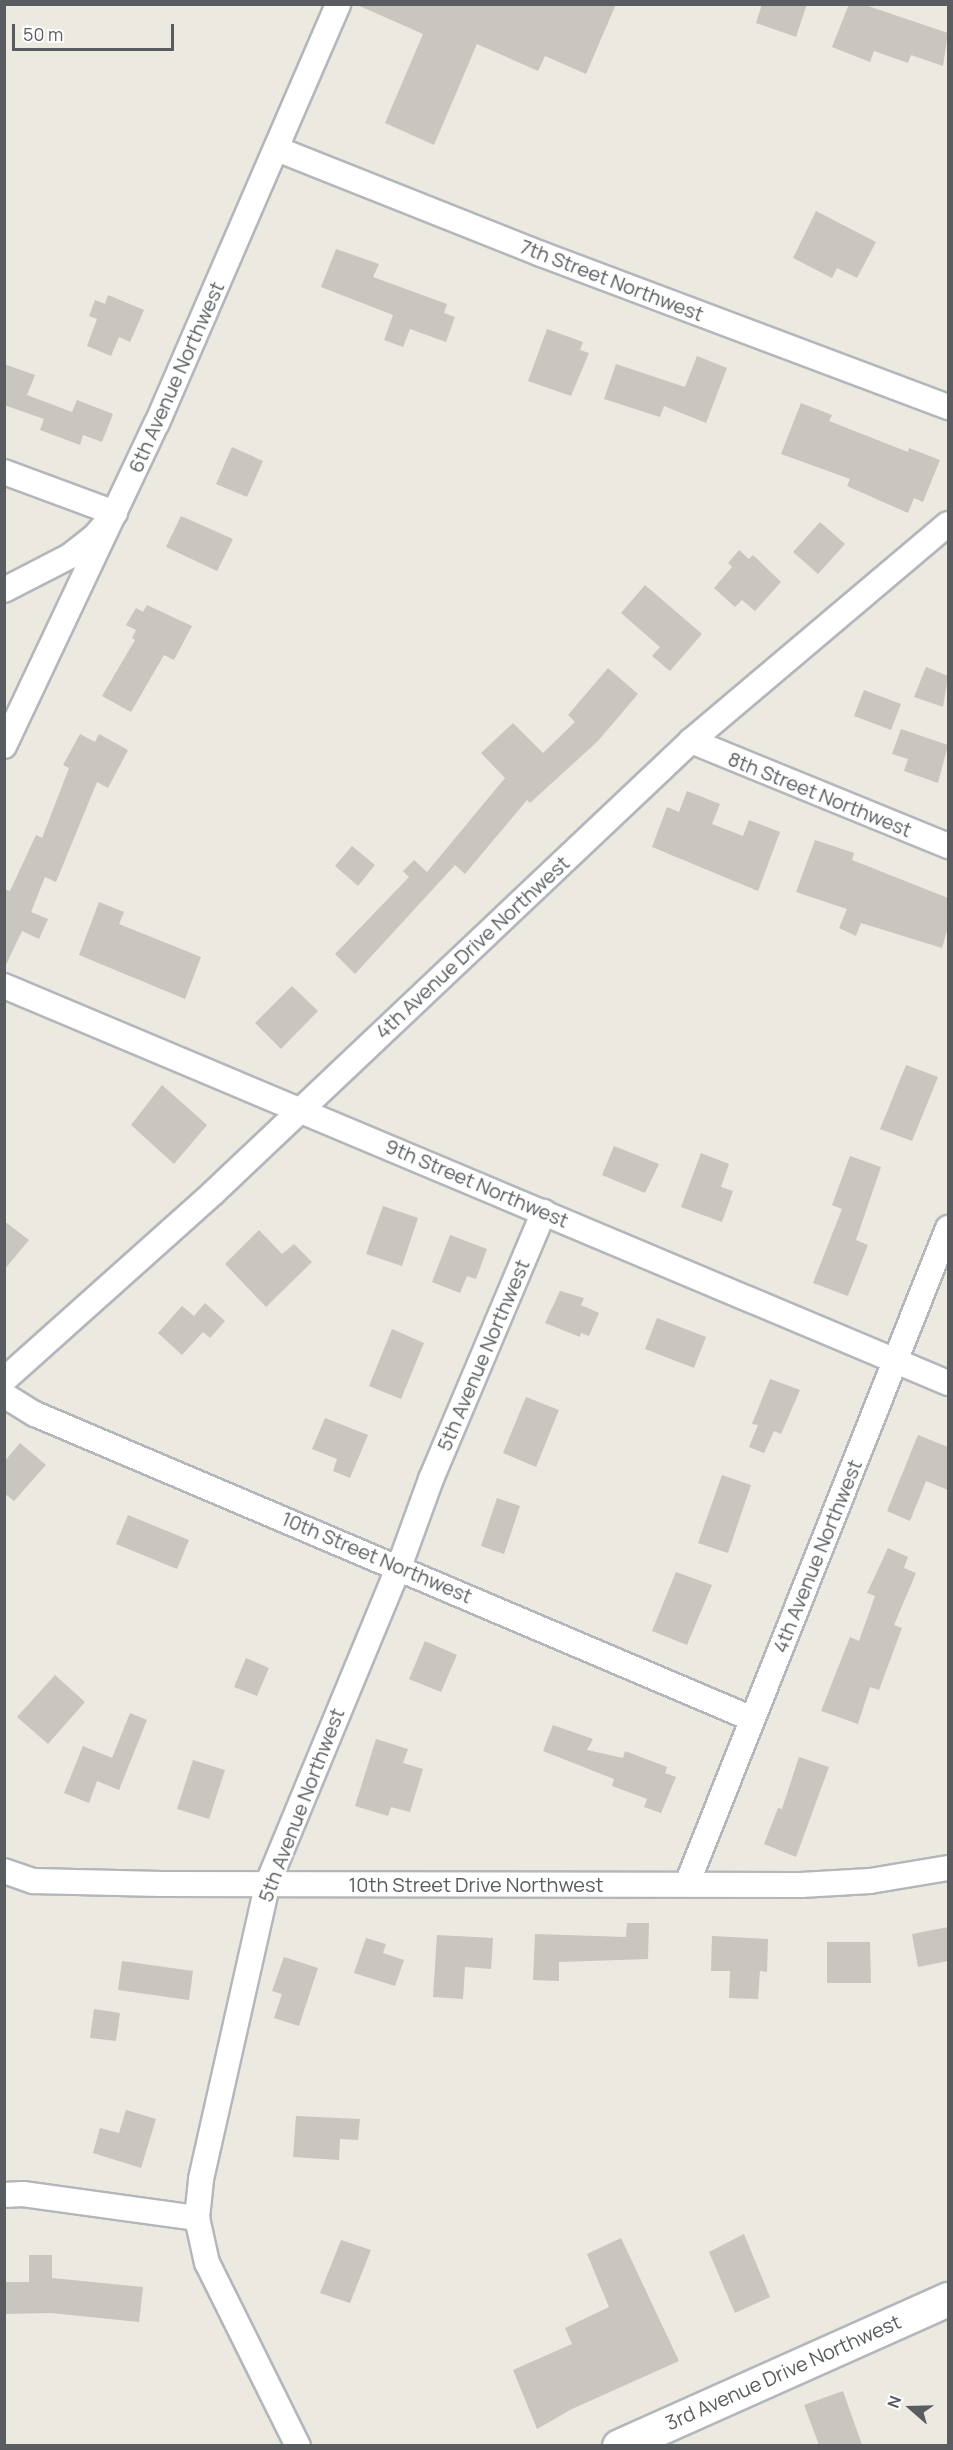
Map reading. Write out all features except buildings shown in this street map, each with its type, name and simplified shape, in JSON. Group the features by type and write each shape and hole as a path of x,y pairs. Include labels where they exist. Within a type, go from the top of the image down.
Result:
{"main road":[{"name":"3rd Avenue Drive Northwest","path":"618,2445 948,2299"}],"street":[{"name":"6th Avenue Northwest","path":"4,746 115,513 277,149 338,4"},
{"name":"7th Street Northwest","path":"277,149 541,254 948,407"},
{"path":"4,472 115,513 94,537 69,556 4,590"},
{"name":"4th Avenue Drive Northwest","path":"4,1380 301,1109 691,741 948,524"},
{"name":"8th Street Northwest","path":"691,741 948,846"},
{"name":"9th Street Northwest","path":"4,986 948,1383"},
{"name":"5th Avenue Northwest","path":"298,2445 224,2303 207,2263 197,2218 201,2179 235,2016 267,1885 399,1567 431,1479 544,1212"},
{"name":"4th Avenue Northwest","path":"687,1884 750,1718 897,1362 948,1228"},
{"name":"10th Street Northwest","path":"4,1395 36,1414 750,1718"},
{"name":"10th Street Drive Northwest","path":"4,1871 33,1881 267,1885 801,1885 870,1881 948,1868"},
{"path":"4,2195 24,2194 197,2218"}]}
